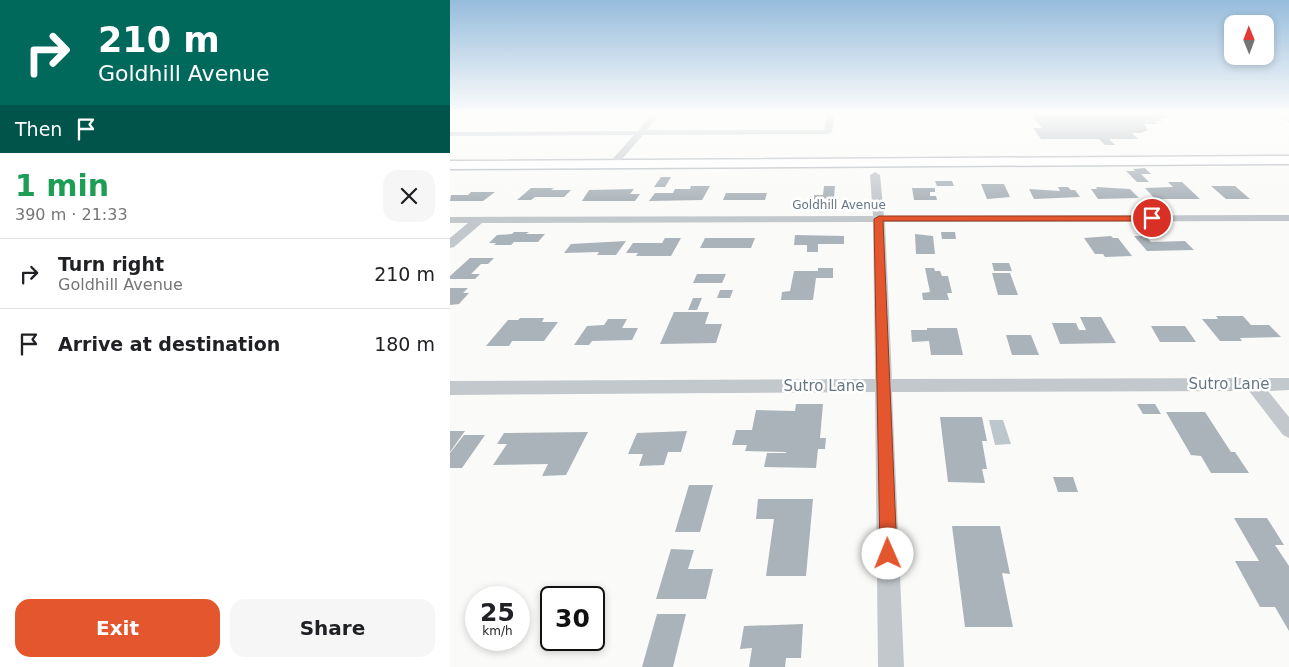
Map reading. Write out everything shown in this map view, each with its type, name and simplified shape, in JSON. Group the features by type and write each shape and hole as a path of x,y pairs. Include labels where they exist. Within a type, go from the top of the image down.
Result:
{"main road":[{"path":"450,158 617,160 1289,153"},
{"path":"948,158 1289,160"},
{"path":"450,165 617,160"}],"street":[{"path":"617,160 632,144"},
{"path":"875,175 879,219 891,667"},
{"name":"Goldhill Avenue","path":"450,220 1289,218"},
{"path":"450,244 479,220"},
{"path":"1254,384 1289,430"},
{"name":"Sutro Lane","path":"450,388 1289,384"}],"shaded area":[{"path":"989,420 1003,420 1011,444 995,445"}],"building":[{"path":"1145,168 1151,174 1141,174 1149,182 1137,182 1126,171 1135,171 1133,169"},
{"path":"661,177 671,177 665,187 654,187"},
{"path":"935,181 952,181 954,186 937,186"},
{"path":"1168,182 1182,182 1200,199 1155,199 1145,188 1173,187"},
{"path":"981,184 1004,184 1010,197 987,199"},
{"path":"691,186 710,186 702,200 649,201 655,193 673,193 675,189 690,189"},
{"path":"824,186 835,186 834,198 814,199 814,195 823,195"},
{"path":"1211,186 1235,186 1250,199 1226,199"},
{"path":"1058,187 1068,187 1071,190 1075,190 1080,197 1034,199 1029,189 1060,191"},
{"path":"1096,187 1130,189 1139,198 1098,199 1091,189 1097,189"},
{"path":"531,188 571,190 564,197 535,197 531,200 517,200"},
{"path":"912,188 935,188 935,192 930,192 930,196 936,196 937,200 914,200"},
{"path":"634,189 630,194 640,194 635,201 582,201 589,190"},
{"path":"471,192 495,192 483,201 450,201 451,195 468,195"},
{"path":"726,193 767,193 765,200 723,200"},
{"path":"514,232 545,234 538,242 514,242 511,245 494,245 496,243 489,243 497,235 512,234"},
{"path":"941,232 955,232 956,239 942,239"},
{"path":"915,234 933,236 935,254 916,254"},
{"path":"795,235 844,236 844,244 818,244 818,252 807,252 807,245 794,245"},
{"path":"1111,236 1118,238 1132,256 1105,257 1103,254 1095,254 1084,238"},
{"path":"1134,236 1146,236 1151,242 1185,241 1194,250 1147,251"},
{"path":"665,238 681,238 671,256 636,256 638,253 626,253 633,243 662,243"},
{"path":"705,238 755,238 751,248 700,248"},
{"path":"626,241 616,255 597,255 599,252 564,253 571,244"},
{"path":"470,258 494,258 488,264 481,264 471,274 480,274 475,279 450,279 450,276"},
{"path":"992,263 1009,263 1012,271 994,271"},
{"path":"818,268 833,268 833,278 816,278 813,300 781,300 782,292 790,291 794,271 818,271"},
{"path":"925,268 934,268 935,271 940,271 942,276 948,276 952,293 947,293 949,300 923,300 922,293 930,292"},
{"path":"992,273 1010,273 1018,295 998,295"},
{"path":"697,274 726,274 722,283 693,283"},
{"path":"450,288 468,288 463,293 469,293 459,304 450,305"},
{"path":"720,290 733,290 730,298 717,298"},
{"path":"693,298 702,298 697,310 688,310"},
{"path":"674,312 709,312 705,324 722,324 716,343 660,344"},
{"path":"1216,316 1243,316 1251,325 1269,325 1281,337 1240,338 1242,341 1220,341 1202,319 1218,319"},
{"path":"1080,317 1101,317 1116,343 1060,344 1052,323 1076,323 1079,330 1086,330"},
{"path":"520,318 544,318 542,322 558,322 544,341 512,341 509,346 486,346 508,320 518,320"},
{"path":"608,319 627,319 622,328 638,328 632,340 592,341 589,345 574,345 587,326 604,325"},
{"path":"1151,326 1185,326 1196,342 1160,342"},
{"path":"927,328 957,328 963,355 931,355 929,341 912,342 911,330 927,330"},
{"path":"1006,335 1031,335 1039,355 1012,355"},
{"path":"796,404 823,404 820,438 826,438 825,449 818,449 816,468 764,467 767,453 786,452 745,451 747,445 732,445 736,430 752,430 756,410 795,411"},
{"path":"1137,404 1155,404 1161,414 1143,414"},
{"path":"1166,412 1205,412 1231,452 1235,452 1249,473 1211,473 1201,456 1191,455"},
{"path":"940,417 982,417 987,441 982,441 987,469 982,469 985,483 948,482"},
{"path":"450,431 465,431 450,452"},
{"path":"687,431 681,452 668,452 664,465 639,466 643,454 628,454 637,433"},
{"path":"588,432 566,475 542,476 548,464 493,465 507,444 497,444 504,433"},
{"path":"464,435 485,435 462,468 450,468 450,453"},
{"path":"1053,477 1073,477 1078,492 1058,492"},
{"path":"689,485 713,485 700,532 675,532"},
{"path":"758,499 813,499 806,576 766,576 774,519 756,519"},
{"path":"1234,518 1267,518 1284,545 1275,545 1289,566 1289,631 1275,607 1260,607 1235,561 1259,561"},
{"path":"952,526 1000,526 1010,574 1002,573 1013,627 965,627"},
{"path":"671,549 694,550 688,569 713,569 706,599 656,599"},
{"path":"657,614 686,614 673,667 642,667"},
{"path":"803,624 801,658 786,658 785,667 749,667 752,648 740,649 744,626"}],"route":[{"path":"888,554 879,219 1152,218"}]}
